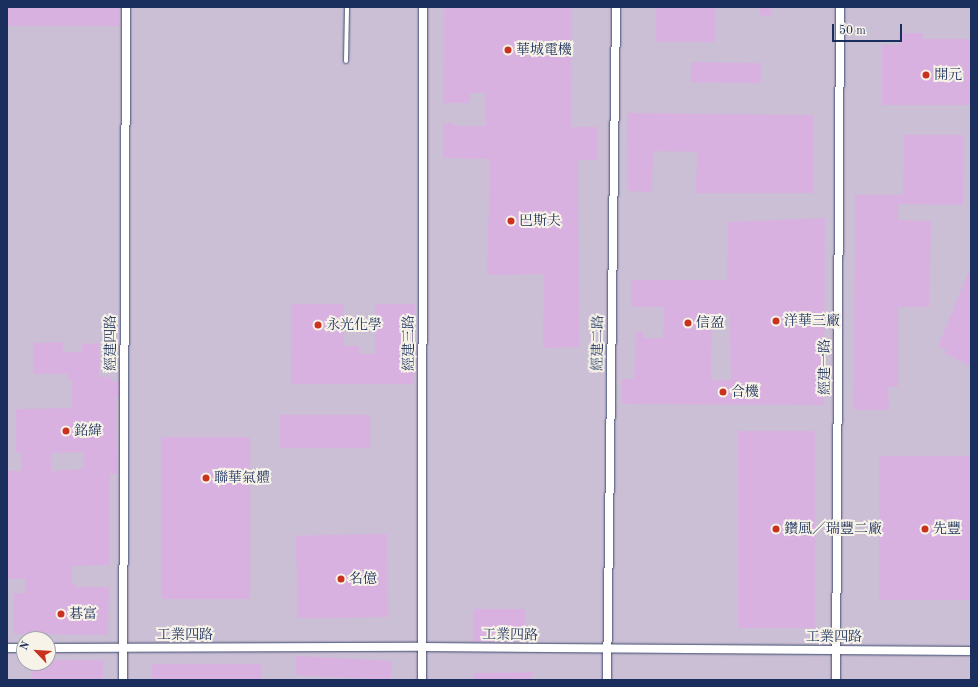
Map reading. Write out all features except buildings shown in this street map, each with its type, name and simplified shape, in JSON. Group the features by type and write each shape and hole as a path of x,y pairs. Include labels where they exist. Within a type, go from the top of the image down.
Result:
{"street":[{"name":"經建四路","path":"123,680 126,7"},
{"name":"經建三路","path":"422,680 423,7"},
{"name":"經建二路","path":"607,680 616,7"},
{"name":"經建一路","path":"836,680 840,7"},
{"name":"工業四路","path":"56,648 422,647 836,649 971,652"}],"lane":[{"path":"346,61 347,7"}],"shaded area":[{"path":"7,7 971,7 971,680 7,680"}],"place":[{"name":"華城電機","path":"508,50"},
{"name":"開元","path":"926,75"},
{"name":"巴斯夫","path":"511,221"},
{"name":"洋華三廠","path":"776,321"},
{"name":"信盈","path":"688,323"},
{"name":"永光化學","path":"318,325"},
{"name":"合機","path":"723,392"},
{"name":"銘緯","path":"66,431"},
{"name":"聯華氣體","path":"206,478"},
{"name":"鑽風／瑞豐二廠","path":"776,529"},
{"name":"先豐","path":"925,529"},
{"name":"名億","path":"341,579"},
{"name":"碁富","path":"61,614"}]}
